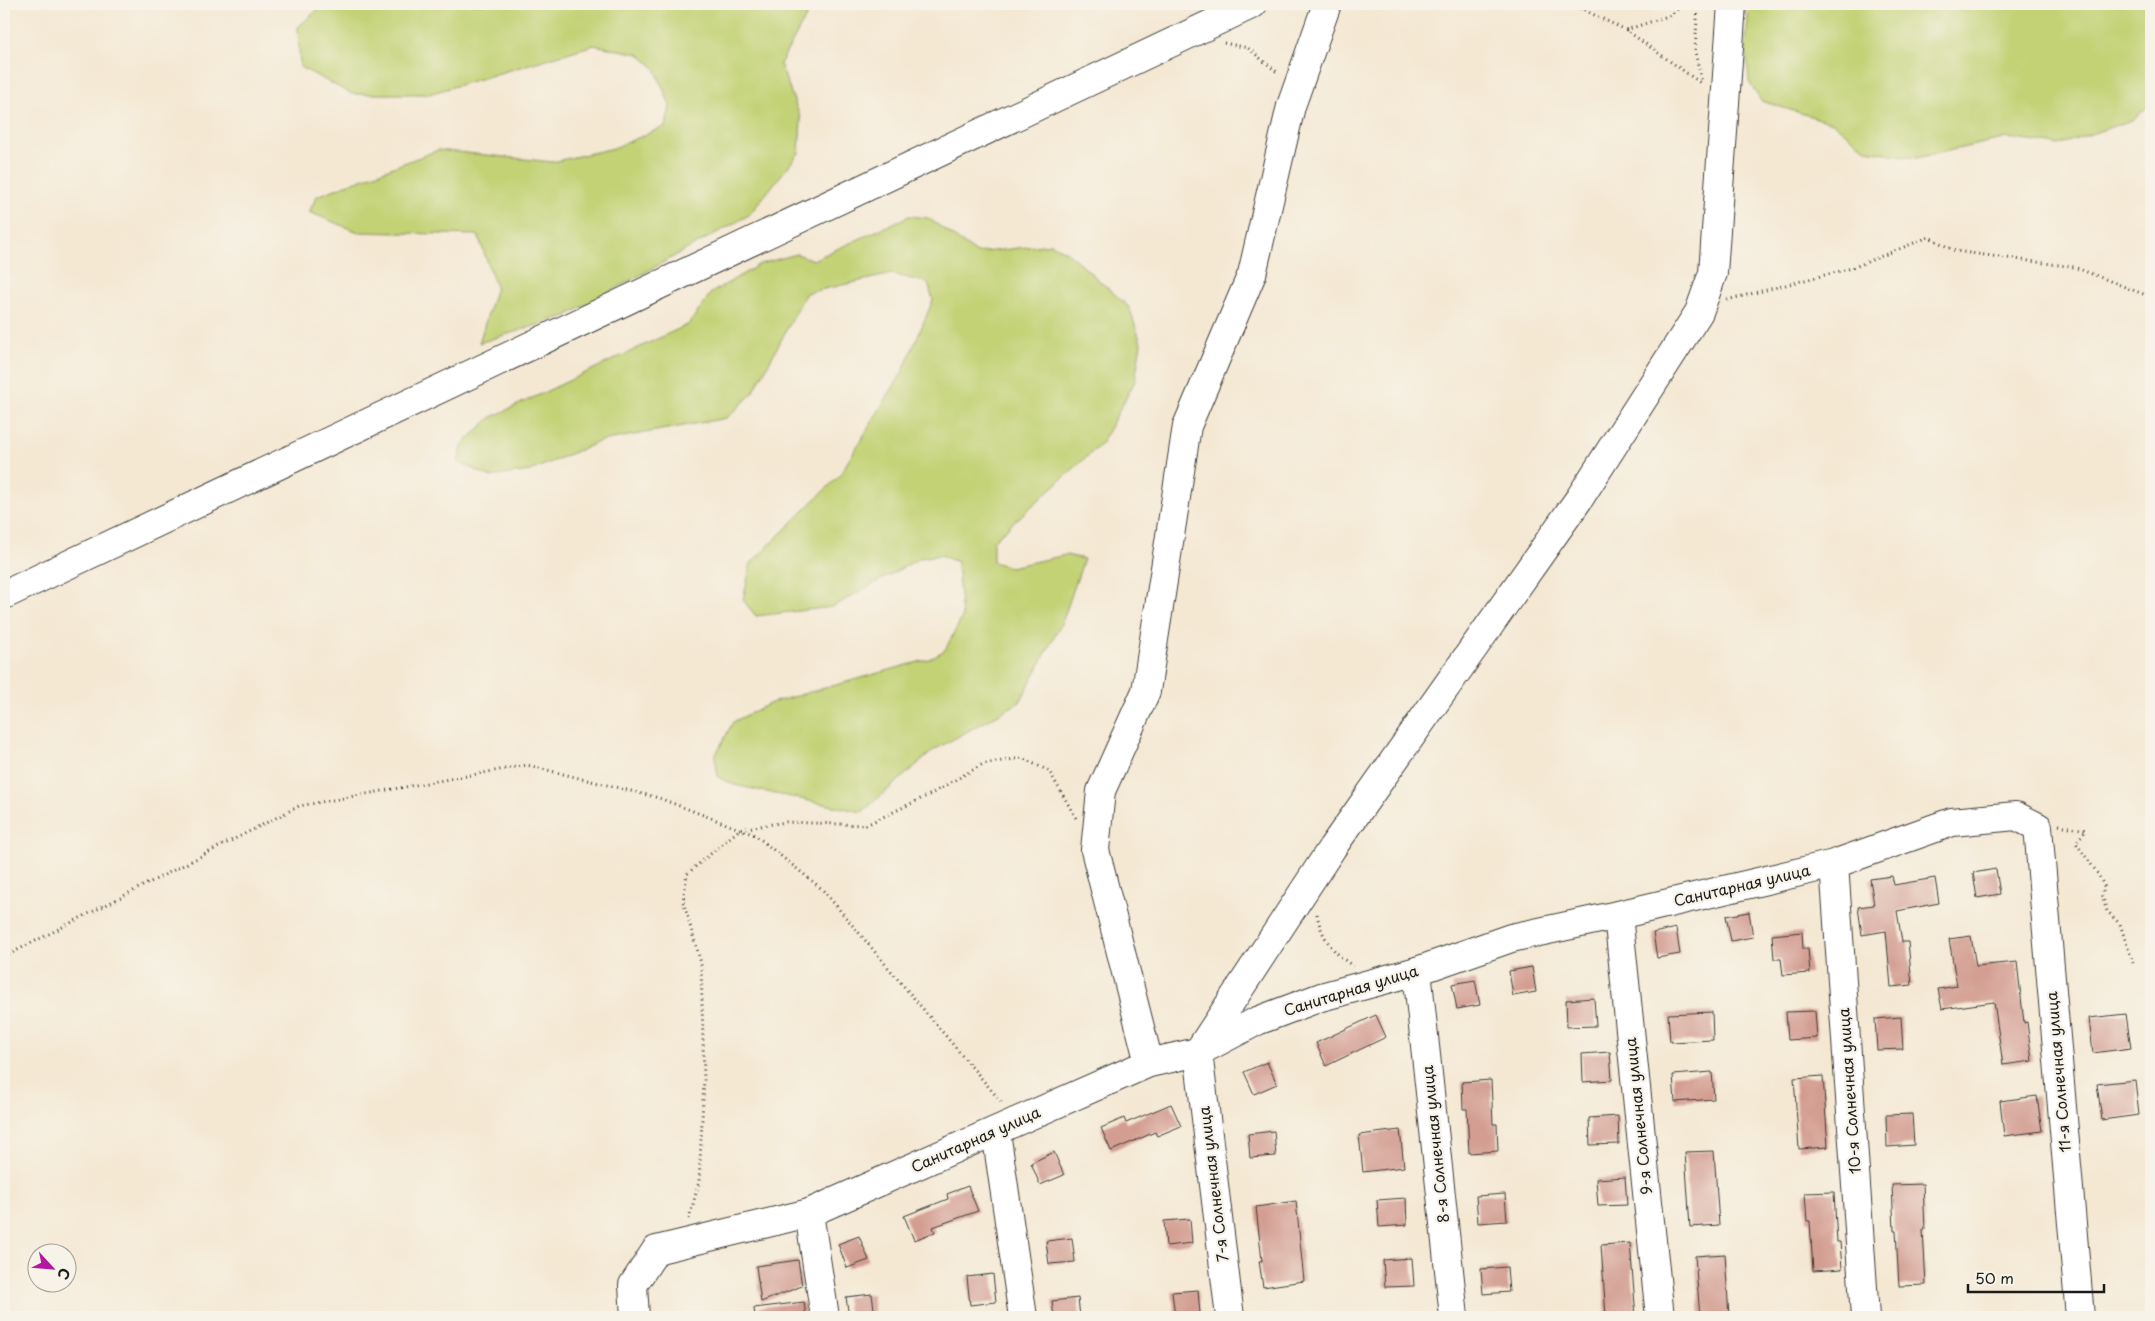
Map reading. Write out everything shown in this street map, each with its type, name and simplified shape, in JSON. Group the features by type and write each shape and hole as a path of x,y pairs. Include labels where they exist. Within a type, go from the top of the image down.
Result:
{"street":[{"path":"4,595 1253,4"},
{"path":"1148,1063 1094,850 1101,791 1146,691 1187,426 1252,274 1291,106 1327,4"},
{"path":"1198,1052 1332,848 1578,499 1699,312 1713,273 1732,4"},
{"name":"Санитарная улица","path":"636,1317 634,1285 656,1250 808,1214 1148,1063 1198,1052 1257,1020 1321,997 1417,970 1511,938 1834,864 1952,822 2016,816 2038,827"},
{"name":"11-я Солнечная улица","path":"2038,827 2080,1317"},
{"name":"10-я Солнечная улица","path":"1834,864 1865,1317"},
{"name":"9-я Солнечная улица","path":"1618,915 1660,1317"},
{"name":"8-я Солнечная улица","path":"1417,970 1454,1317"},
{"name":"7-я Солнечная улица","path":"1198,1052 1230,1317"},
{"path":"1005,1128 1024,1317"},
{"path":"808,1214 825,1317"}],"path":[{"path":"1571,4 1626,30 1702,84"},
{"path":"1626,30 1672,15 1683,4"},
{"path":"1223,43 1248,48 1278,72 1291,106"},
{"path":"1699,312 1725,300 1852,268 1929,237 1955,251 2074,266 2151,297"},
{"path":"683,1244 699,1182 704,1079 701,964 683,901 687,874 740,829 786,822 866,825 931,794 983,764 1022,758 1049,771 1094,850"},
{"path":"4,957 298,806 527,765 659,798 755,835 822,889 1001,1100 1005,1128"},
{"path":"2038,827 2064,824 2086,830 2076,843 2098,874 2104,886 2102,896 2107,911 2120,924 2133,963"},
{"path":"1316,911 1323,934 1330,947 1339,957 1356,968"}],"green space":[{"path":"324,4 813,4 780,64 801,119 799,153 749,215 566,316 479,343 496,287 478,235 358,232 309,212 317,196 438,150 552,162 614,148 666,126 670,106 655,68 639,54 594,45 429,94 352,94 300,67 298,27"},
{"path":"1749,4 2151,4 2151,104 2132,120 2059,145 2007,138 1916,158 1867,150 1833,123 1761,101 1749,82 1746,45"},
{"path":"909,216 928,218 977,253 1051,244 1067,252 1129,307 1141,343 1135,381 1101,444 993,541 993,562 1010,567 1066,555 1084,559 1063,620 1020,702 934,750 862,812 734,785 718,777 715,756 733,722 771,703 929,659 945,650 962,618 957,562 940,555 920,558 832,607 756,616 743,600 751,563 839,476 903,371 933,300 928,283 892,274 806,293 753,393 727,418 601,441 530,471 491,477 458,462 463,444 490,418 689,324 711,293 760,264 797,254 813,260"}],"building":[{"path":"1996,869 2000,894 1977,898 1973,873"},
{"path":"1892,876 1894,885 1935,878 1939,903 1897,911 1902,942 1908,942 1912,985 1891,987 1886,931 1862,935 1858,907 1874,905 1870,879"},
{"path":"1749,912 1753,937 1731,941 1726,916"},
{"path":"1676,928 1680,954 1657,958 1653,933"},
{"path":"1802,932 1803,949 1808,949 1810,973 1783,975 1781,959 1774,959 1772,935"},
{"path":"1971,936 1976,966 2017,962 2024,1023 2027,1022 2032,1061 2003,1065 1994,1002 1942,1009 1938,989 1957,986 1949,939"},
{"path":"1532,967 1536,992 1513,996 1509,971"},
{"path":"1475,980 1480,1005 1457,1009 1452,984"},
{"path":"1594,998 1596,1026 1567,1027 1566,1000"},
{"path":"1815,1011 1817,1038 1788,1040 1786,1012"},
{"path":"1712,1012 1713,1040 1670,1042 1668,1014"},
{"path":"2126,1014 2131,1048 2093,1053 2089,1018"},
{"path":"1376,1015 1386,1037 1326,1066 1316,1043"},
{"path":"1901,1017 1903,1049 1877,1050 1875,1019"},
{"path":"1610,1052 1612,1080 1583,1082 1582,1054"},
{"path":"1267,1062 1277,1084 1254,1094 1244,1072"},
{"path":"1712,1072 1714,1099 1675,1102 1673,1075"},
{"path":"1823,1076 1828,1147 1799,1149 1794,1078"},
{"path":"1491,1080 1493,1124 1497,1124 1498,1151 1469,1153 1467,1109 1463,1109 1462,1082"},
{"path":"2135,1080 2139,1115 2102,1120 2097,1084"},
{"path":"2037,1096 2042,1131 2004,1136 2000,1101"},
{"path":"1171,1104 1181,1126 1157,1136 1155,1132 1111,1151 1101,1128 1124,1118 1126,1123"},
{"path":"1912,1114 1914,1145 1887,1147 1886,1115"},
{"path":"1618,1116 1619,1144 1590,1145 1589,1118"},
{"path":"1400,1130 1404,1167 1363,1172 1359,1135"},
{"path":"1274,1131 1276,1156 1250,1158 1248,1134"},
{"path":"1714,1151 1719,1225 1690,1227 1685,1152"},
{"path":"1054,1152 1064,1175 1040,1185 1031,1163"},
{"path":"1625,1177 1627,1205 1598,1206 1596,1179"},
{"path":"1923,1184 1926,1285 1899,1286 1892,1185"},
{"path":"968,1186 978,1211 933,1227 935,1232 914,1240 904,1216 948,1199 947,1194"},
{"path":"1834,1192 1837,1242 1840,1242 1842,1269 1813,1271 1810,1221 1807,1221 1805,1193"},
{"path":"1505,1194 1507,1221 1478,1223 1476,1196"},
{"path":"1406,1198 1407,1225 1379,1227 1377,1200"},
{"path":"1296,1201 1304,1281 1263,1287 1259,1261 1262,1261 1256,1207"},
{"path":"1190,1219 1192,1243 1166,1246 1164,1221"},
{"path":"859,1236 869,1260 847,1268 838,1244"},
{"path":"1072,1238 1075,1262 1049,1264 1046,1241"},
{"path":"1630,1243 1636,1317 1606,1317 1601,1245"},
{"path":"1725,1254 1729,1317 1700,1317 1695,1256"},
{"path":"1412,1258 1414,1286 1385,1287 1383,1260"},
{"path":"798,1260 802,1286 761,1302 756,1266"},
{"path":"1507,1267 1509,1292 1483,1294 1481,1269"},
{"path":"993,1274 996,1302 970,1305 967,1277"},
{"path":"1198,1290 1200,1314 1175,1317 1172,1292"},
{"path":"872,1294 875,1317 849,1317 846,1297"},
{"path":"1078,1298 1080,1317 1054,1317 1052,1301"},
{"path":"804,1302 806,1317 755,1317 754,1308"}]}
